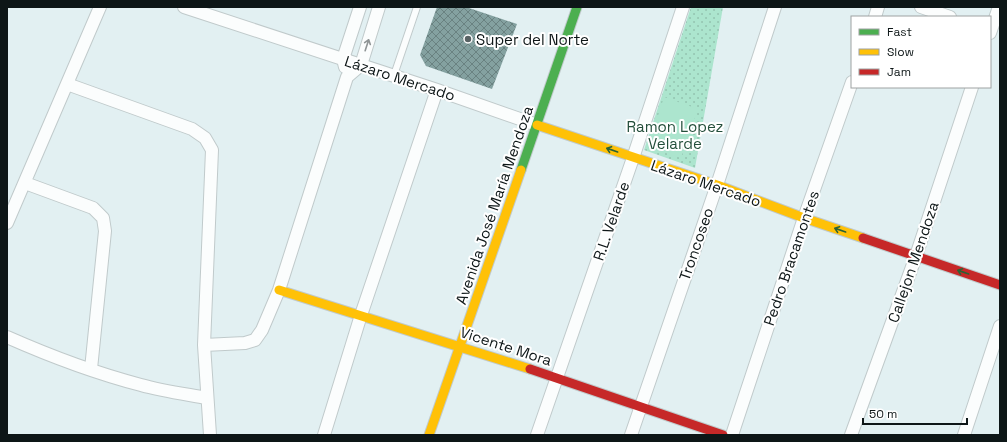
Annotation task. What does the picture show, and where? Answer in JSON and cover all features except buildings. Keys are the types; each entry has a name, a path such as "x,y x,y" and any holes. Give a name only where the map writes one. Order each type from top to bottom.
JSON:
{"street":[{"path":"7,223 100,7"},
{"name":"Lázaro Mercado","path":"184,7 394,75 1000,285"},
{"path":"347,78 343,59 360,7"},
{"path":"204,345 245,343 255,340 262,330 279,290 347,78 361,65 379,7"},
{"name":"Avenida José María Mendoza","path":"429,435 577,7"},
{"name":"R.L. Velarde","path":"537,435 633,158 683,7"},
{"name":"Troncoseo","path":"631,435 717,186 775,7"},
{"path":"921,7 947,16"},
{"path":"993,33 999,7"},
{"path":"67,84 192,129 205,138 212,150 204,345 210,435"},
{"name":"Pedro Bracamontes","path":"732,435 804,218 851,85"},
{"name":"Callejon Mendoza","path":"851,435 916,256 972,88"},
{"path":"324,435 361,315 437,90"},
{"path":"25,183 93,208 103,218 105,231 91,369"},
{"name":"Vicente Mora","path":"279,290 557,377 723,435"},
{"path":"964,435 1000,326"},
{"path":"7,337 35,349 141,385 179,394 207,398"}],"lane":[{"path":"394,75 417,7"}],"green space":[{"name":"Ramon Lopez Velarde","path":"691,7 723,7 695,168 644,150"},
{"path":"664,97 698,109 681,158 648,147"}],"traffic: fast":[{"path":"521,170 577,7"}],"traffic: slow":[{"path":"537,125 717,185 804,218 863,238"},
{"path":"429,435 521,170"},
{"path":"279,290 530,369"}],"traffic: jam":[{"path":"863,238 1000,285"},
{"path":"530,369 723,435"}],"place":[{"name":"Super del Norte","path":"468,39"}]}
